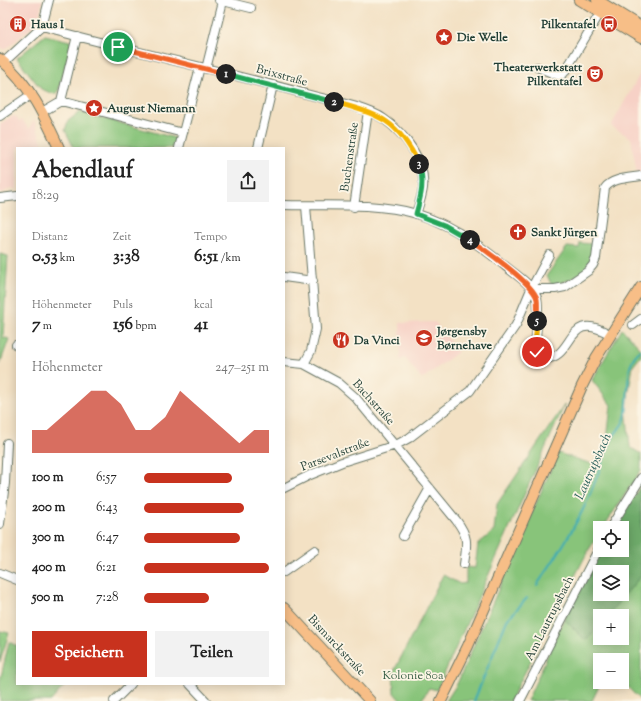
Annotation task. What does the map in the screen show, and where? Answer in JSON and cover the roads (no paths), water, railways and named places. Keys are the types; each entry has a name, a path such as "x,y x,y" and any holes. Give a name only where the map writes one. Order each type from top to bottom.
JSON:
{"main road":[{"path":"579,0 641,38"},
{"path":"597,0 641,27"},
{"path":"2,60 32,94 59,147"},
{"path":"441,701 468,646 582,386 610,335 641,287"},
{"name":"Bismarckstraße","path":"285,609 370,701"}],"street":[{"path":"2,60 42,27 49,0"},
{"path":"179,147 203,68 221,0 251,8"},
{"path":"537,67 560,76 564,73 600,12"},
{"name":"Brixstraße","path":"42,27 273,85 368,111 384,119 402,134 420,165 423,176 423,188 416,214"},
{"path":"61,101 77,36"},
{"path":"258,147 273,85"},
{"path":"0,116 32,94"},
{"path":"42,112 61,101 183,133"},
{"name":"Buchenstraße","path":"354,207 368,111"},
{"path":"532,289 555,289 565,287 588,271 596,258 605,188 608,184 614,181 641,176"},
{"path":"0,198 16,196"},
{"path":"285,205 354,207 393,210 416,214 444,225 470,240 488,252 532,289 537,298 535,346 537,352 544,359 560,353 575,332 583,327 598,328 610,335"},
{"path":"285,362 304,364 312,351 316,329 306,206"},
{"name":"Parsevalstraße","path":"285,488 342,462 396,445 409,438 470,391 516,325 549,255"},
{"path":"285,277 313,281"},
{"path":"633,325 641,319"},
{"name":"Bachstraße","path":"304,364 339,383 348,390 396,445 464,530 466,543 464,564"},
{"path":"0,524 5,483 7,443"},
{"path":"614,521 641,478"},
{"path":"403,536 430,488"},
{"path":"285,571 315,550"},
{"name":"Am Lautrupsbach","path":"520,701 594,557"},
{"path":"0,573 16,580"},
{"path":"114,701 130,685"},
{"path":"191,685 206,701"}],"waterway":[{"name":"Lautrupsbach","path":"537,585 557,555 582,512 612,438 624,421 627,410 628,381 631,363 641,350"},
{"name":"Lautrupsbach","path":"474,701 507,620 527,598"}],"place":[{"name":"Haus I","path":"18,24"},
{"name":"Pilkentafel","path":"609,24"},
{"name":"Die Welle","path":"444,37"},
{"name":"Theaterwerkstatt Pilkentafel","path":"595,74"},
{"name":"August Niemann","path":"94,108"},
{"name":"Sankt Jürgen","path":"518,232"},
{"name":"Jørgensby Børnehave","path":"424,338"},
{"name":"Da Vinci","path":"341,340"}],"park label":[{"name":"Kolonie 80a","path":"413,675"}]}
